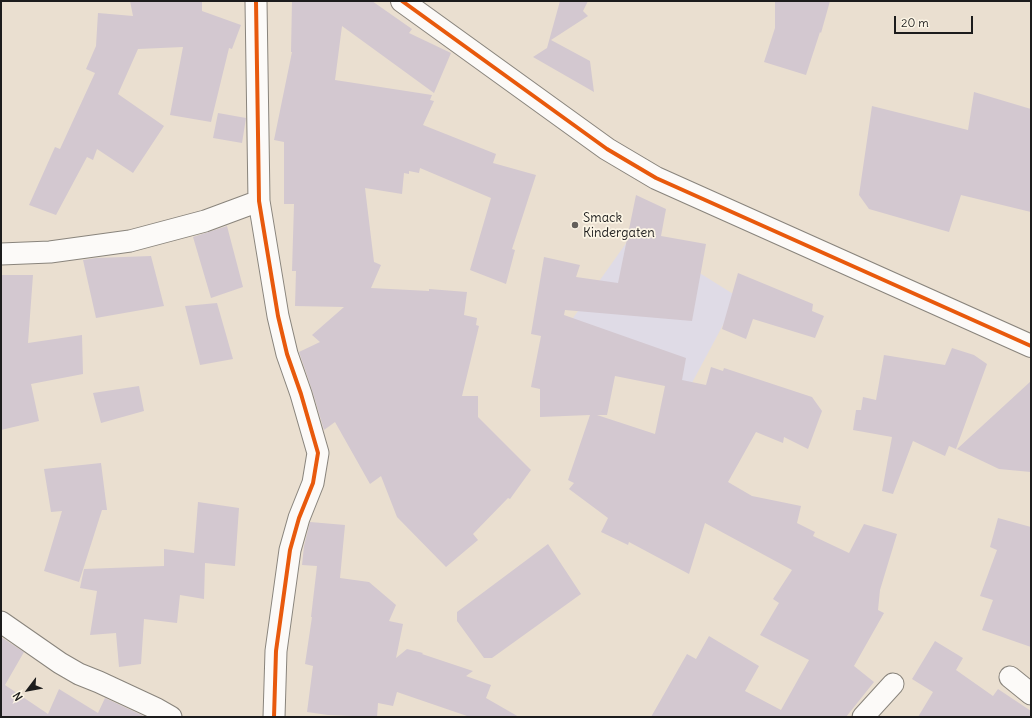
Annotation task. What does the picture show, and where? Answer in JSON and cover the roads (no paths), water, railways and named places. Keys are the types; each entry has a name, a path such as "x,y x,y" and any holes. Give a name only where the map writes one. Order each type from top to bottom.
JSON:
{"street":[{"path":"256,1 259,201 278,316 287,354 301,394 318,453 313,482 299,518 290,550 276,651 274,717"},
{"path":"402,1 607,149 656,178 1031,346"},
{"path":"1,254 50,252 130,241 205,221 259,201"},
{"path":"1,622 60,663 79,674 99,682 171,717"},
{"path":"1010,677 1031,694"},
{"path":"863,717 893,684"}],"place":[{"name":"Smack Kindergaten","path":"575,225"}]}
